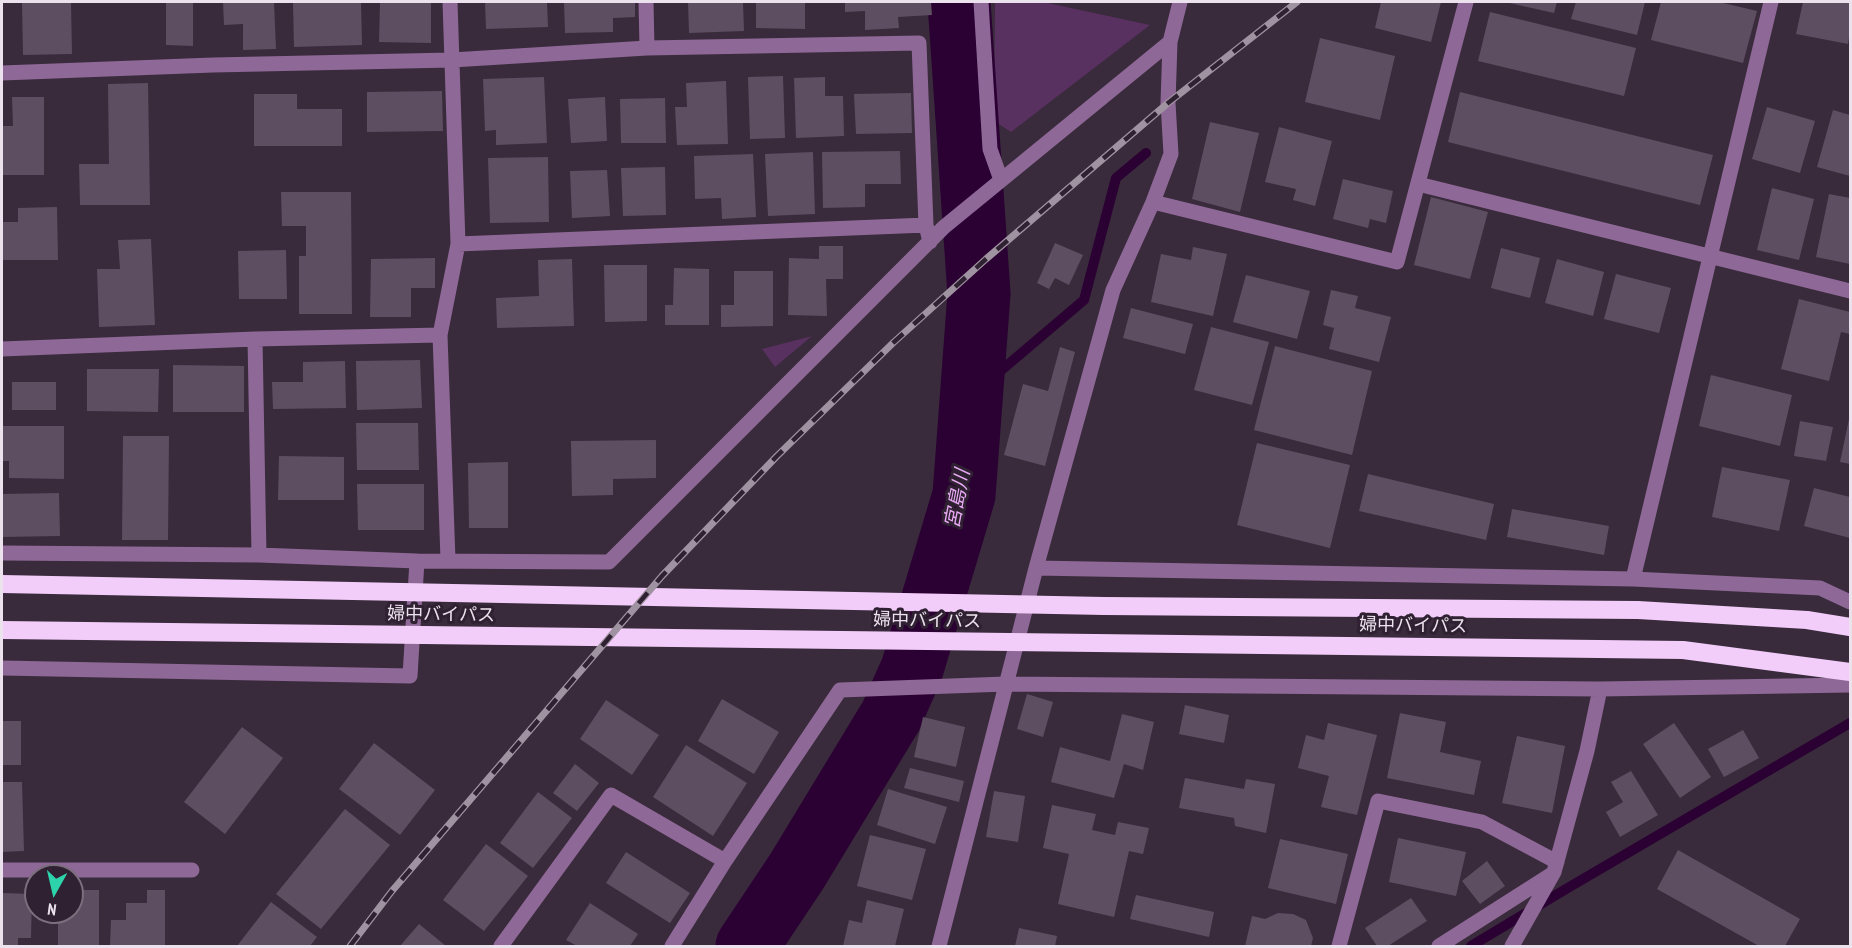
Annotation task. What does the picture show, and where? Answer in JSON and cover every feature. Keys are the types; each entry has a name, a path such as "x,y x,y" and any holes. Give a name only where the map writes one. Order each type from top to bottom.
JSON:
{"highway":[{"name":"婦中バイパス","path":"2,584 1104,606 1638,610 1807,620 1851,627"},
{"name":"婦中バイパス","path":"2,630 1683,650 1851,672"}],"street":[{"path":"448,560 440,335 458,244 450,2"},
{"path":"646,2 647,48"},
{"path":"981,2 990,149 1001,180"},
{"path":"939,946 1036,568 1113,290 1153,202 1171,154 1168,103 1170,42 1180,2"},
{"path":"1153,202 1397,262 1466,2"},
{"path":"1633,579 1771,2"},
{"path":"2,553 259,555 417,561 609,562 944,227 1170,42"},
{"path":"2,73 213,65 452,60 647,48 919,43 926,225 930,242"},
{"path":"1418,184 1851,291"},
{"path":"458,244 926,225"},
{"path":"2,349 255,339 440,335"},
{"path":"255,339 259,555"},
{"path":"2,668 410,676 417,561"},
{"path":"1036,568 1633,579 1820,588 1851,602"},
{"path":"672,946 725,861 840,690 1006,684 1600,689 1851,684"},
{"path":"1512,946 1556,867 1587,751 1600,689"},
{"path":"501,946 611,795 725,861"},
{"path":"1339,946 1378,801 1482,822 1556,867"},
{"path":"1439,946 1556,867"},
{"path":"2,870 192,870"}],"shaded area":[{"path":"995,2 1043,2 1150,25 1011,132 994,121"},
{"path":"812,336 775,367 762,349"}],"building":[{"path":"22,2 71,2 72,54 23,55"},
{"path":"166,2 193,2 193,46 166,45"},
{"path":"223,2 274,2 276,49 243,50 243,24 224,25"},
{"path":"361,2 362,45 294,47 293,3"},
{"path":"380,2 431,2 431,43 379,42"},
{"path":"485,2 547,2 548,27 486,29"},
{"path":"564,2 635,2 635,17 613,18 613,32 565,33"},
{"path":"688,2 743,2 744,31 689,33"},
{"path":"756,2 805,2 805,29 756,28"},
{"path":"845,2 931,2 932,15 898,17 899,28 865,30 865,11 845,12"},
{"path":"1381,2 1441,2 1431,42 1375,28"},
{"path":"1505,2 1557,2 1554,13"},
{"path":"1576,2 1645,2 1637,35 1571,19"},
{"path":"1661,2 1719,2 1757,11 1743,63 1651,40"},
{"path":"1803,2 1850,2 1848,44 1796,34"},
{"path":"1490,12 1636,48 1624,96 1478,61"},
{"path":"1320,38 1395,56 1380,120 1305,102"},
{"path":"783,76 785,138 750,139 748,77"},
{"path":"544,77 547,143 496,145 496,130 485,131 483,79"},
{"path":"825,77 825,96 843,96 844,136 796,138 794,78"},
{"path":"726,81 728,144 677,145 675,107 687,107 686,83"},
{"path":"148,83 150,205 80,205 79,164 109,164 108,84"},
{"path":"442,91 443,131 367,132 367,92"},
{"path":"1460,92 1713,155 1700,205 1448,142"},
{"path":"911,93 912,133 856,134 854,94"},
{"path":"254,94 297,94 297,109 342,109 342,146 254,146"},
{"path":"12,97 44,97 44,175 2,175 2,126 13,126"},
{"path":"605,97 607,141 571,143 568,99"},
{"path":"665,98 666,143 621,143 620,99"},
{"path":"1767,107 1815,121 1800,173 1752,159"},
{"path":"1833,110 1850,115 1850,176 1817,167"},
{"path":"1210,122 1259,133 1240,212 1192,199"},
{"path":"1279,127 1332,141 1315,206 1293,200 1296,189 1265,182"},
{"path":"900,151 901,184 865,184 865,207 823,208 822,152"},
{"path":"813,152 815,214 768,216 765,154"},
{"path":"753,154 756,217 722,219 721,198 695,199 694,156"},
{"path":"548,157 549,222 490,223 488,158"},
{"path":"665,167 666,215 623,216 621,168"},
{"path":"607,170 610,216 572,218 570,171"},
{"path":"1343,179 1393,191 1386,223 1370,219 1368,228 1333,219"},
{"path":"1772,188 1814,199 1799,260 1757,250"},
{"path":"281,192 351,192 352,314 299,314 299,256 306,256 306,226 282,226"},
{"path":"1829,194 1850,198 1850,264 1816,257"},
{"path":"1431,197 1488,212 1470,279 1414,265"},
{"path":"57,207 58,260 2,260 2,222 18,222 18,208"},
{"path":"151,239 155,325 99,327 97,269 120,269 118,240"},
{"path":"1055,243 1083,255 1069,285 1055,278 1049,289 1037,283"},
{"path":"819,246 843,246 843,279 826,279 827,316 788,315 789,258 819,259"},
{"path":"1193,247 1227,254 1213,316 1151,302 1161,254 1191,260"},
{"path":"1501,248 1540,258 1530,298 1491,288"},
{"path":"286,250 287,299 239,299 238,251"},
{"path":"435,258 435,288 411,288 411,317 370,317 371,259"},
{"path":"572,259 574,326 497,328 496,298 539,296 538,260"},
{"path":"1557,259 1604,272 1593,316 1545,303"},
{"path":"604,265 647,265 647,321 605,322"},
{"path":"674,268 709,269 709,325 665,325 665,305 673,305"},
{"path":"734,271 773,271 773,326 721,327 721,305 734,305"},
{"path":"1616,274 1671,288 1659,333 1604,319"},
{"path":"1246,275 1310,291 1297,339 1233,322"},
{"path":"1331,290 1358,296 1355,308 1391,317 1379,362 1329,349 1334,328 1323,325"},
{"path":"1799,299 1850,312 1850,334 1841,332 1829,381 1781,369"},
{"path":"1131,308 1193,324 1185,354 1123,338"},
{"path":"1211,327 1269,342 1252,405 1194,390"},
{"path":"1275,346 1372,371 1352,455 1254,430"},
{"path":"1060,347 1075,352 1045,466 1004,455 1023,384 1048,391"},
{"path":"420,360 422,408 357,410 356,361"},
{"path":"345,361 346,408 273,409 272,382 303,382 303,362"},
{"path":"173,365 244,366 244,412 173,412"},
{"path":"87,369 159,369 158,412 87,411"},
{"path":"1711,375 1792,395 1780,446 1699,426"},
{"path":"12,382 56,382 56,410 12,410"},
{"path":"1850,419 1850,464 1840,462"},
{"path":"1800,421 1833,427 1826,461 1794,456"},
{"path":"356,423 418,423 419,470 357,470"},
{"path":"2,426 64,426 64,479 9,478 9,461 2,461"},
{"path":"123,436 169,436 168,540 122,540"},
{"path":"656,440 656,478 613,479 613,495 572,496 571,441"},
{"path":"1257,443 1350,465 1330,548 1237,525"},
{"path":"279,456 344,457 344,500 278,500"},
{"path":"508,462 508,528 469,528 468,463"},
{"path":"1722,467 1790,480 1779,531 1712,517"},
{"path":"1368,474 1494,504 1486,540 1359,511"},
{"path":"357,484 424,484 424,530 358,530"},
{"path":"1814,488 1850,497 1850,538 1804,526"},
{"path":"59,493 60,536 2,537 2,494"},
{"path":"1512,509 1609,526 1604,555 1507,537"},
{"path":"1027,694 1053,702 1043,737 1017,729"},
{"path":"722,699 779,732 754,774 698,741"},
{"path":"606,700 659,735 632,775 580,739"},
{"path":"1185,705 1229,715 1224,743 1179,734"},
{"path":"1400,713 1446,722 1440,752 1481,761 1474,795 1387,778"},
{"path":"1122,714 1154,722 1143,770 1124,764 1114,798 1051,782 1060,747 1110,761"},
{"path":"923,717 965,727 956,767 914,757"},
{"path":"2,721 21,721 21,765 2,765"},
{"path":"1328,723 1377,735 1357,815 1321,807 1329,776 1298,768 1306,735 1324,740"},
{"path":"1674,723 1711,777 1680,798 1643,744"},
{"path":"242,727 283,758 225,834 184,802"},
{"path":"1743,730 1759,758 1724,777 1708,749"},
{"path":"1517,736 1565,746 1552,813 1502,803"},
{"path":"374,743 435,790 400,835 339,789"},
{"path":"686,745 747,783 713,836 653,797"},
{"path":"575,764 599,783 577,811 553,793"},
{"path":"910,768 964,781 959,802 904,788"},
{"path":"1631,771 1658,815 1620,837 1606,812 1623,802 1611,782"},
{"path":"1185,778 1244,789 1246,779 1275,784 1266,833 1235,826 1234,818 1179,808"},
{"path":"2,782 22,782 24,851 2,852"},
{"path":"888,789 947,807 935,844 877,825"},
{"path":"994,791 1025,796 1018,842 986,837"},
{"path":"538,792 572,818 533,868 500,843"},
{"path":"1052,805 1096,814 1092,830 1115,835 1118,822 1149,828 1143,854 1129,851 1114,917 1058,904 1069,854 1043,848"},
{"path":"345,809 390,845 321,929 276,894"},
{"path":"870,835 926,849 912,900 857,886"},
{"path":"1398,838 1466,852 1456,896 1389,882"},
{"path":"1280,839 1348,854 1336,904 1268,888"},
{"path":"486,844 528,876 484,931 443,900"},
{"path":"1678,850 1800,919 1785,946 1759,946 1657,889"},
{"path":"626,852 690,893 670,923 606,883"},
{"path":"1487,861 1505,886 1480,904 1462,881"},
{"path":"84,890 99,890 99,946 58,946 58,924 84,924"},
{"path":"147,890 165,890 165,946 110,946 111,920 126,920 126,903 147,903"},
{"path":"2,893 24,894 24,924 31,924 31,938 18,938 18,946 2,946"},
{"path":"1136,895 1214,912 1209,937 1130,919"},
{"path":"1411,898 1427,921 1388,946 1377,946 1365,928"},
{"path":"867,900 904,909 895,946 843,946 849,920 862,923"},
{"path":"271,902 317,937 310,946 237,946"},
{"path":"590,903 638,934 630,946 577,946 566,940"},
{"path":"1278,913 1293,914 1306,920 1313,938 1311,946 1245,946 1252,916 1265,919"},
{"path":"419,924 446,946 400,946"},
{"path":"1019,928 1057,936 1055,946 1015,946"}],"waterway":[{"name":"宮島川","path":"747,946 797,871 891,716 912,669 964,495 979,294 959,2"},
{"path":"971,396 1084,300 1116,178 1146,153"},
{"path":"1471,946 1850,723"}],"railway":[{"path":"350,946 392,891 662,576 777,456 894,342 986,259 1168,103 1297,2"}]}
